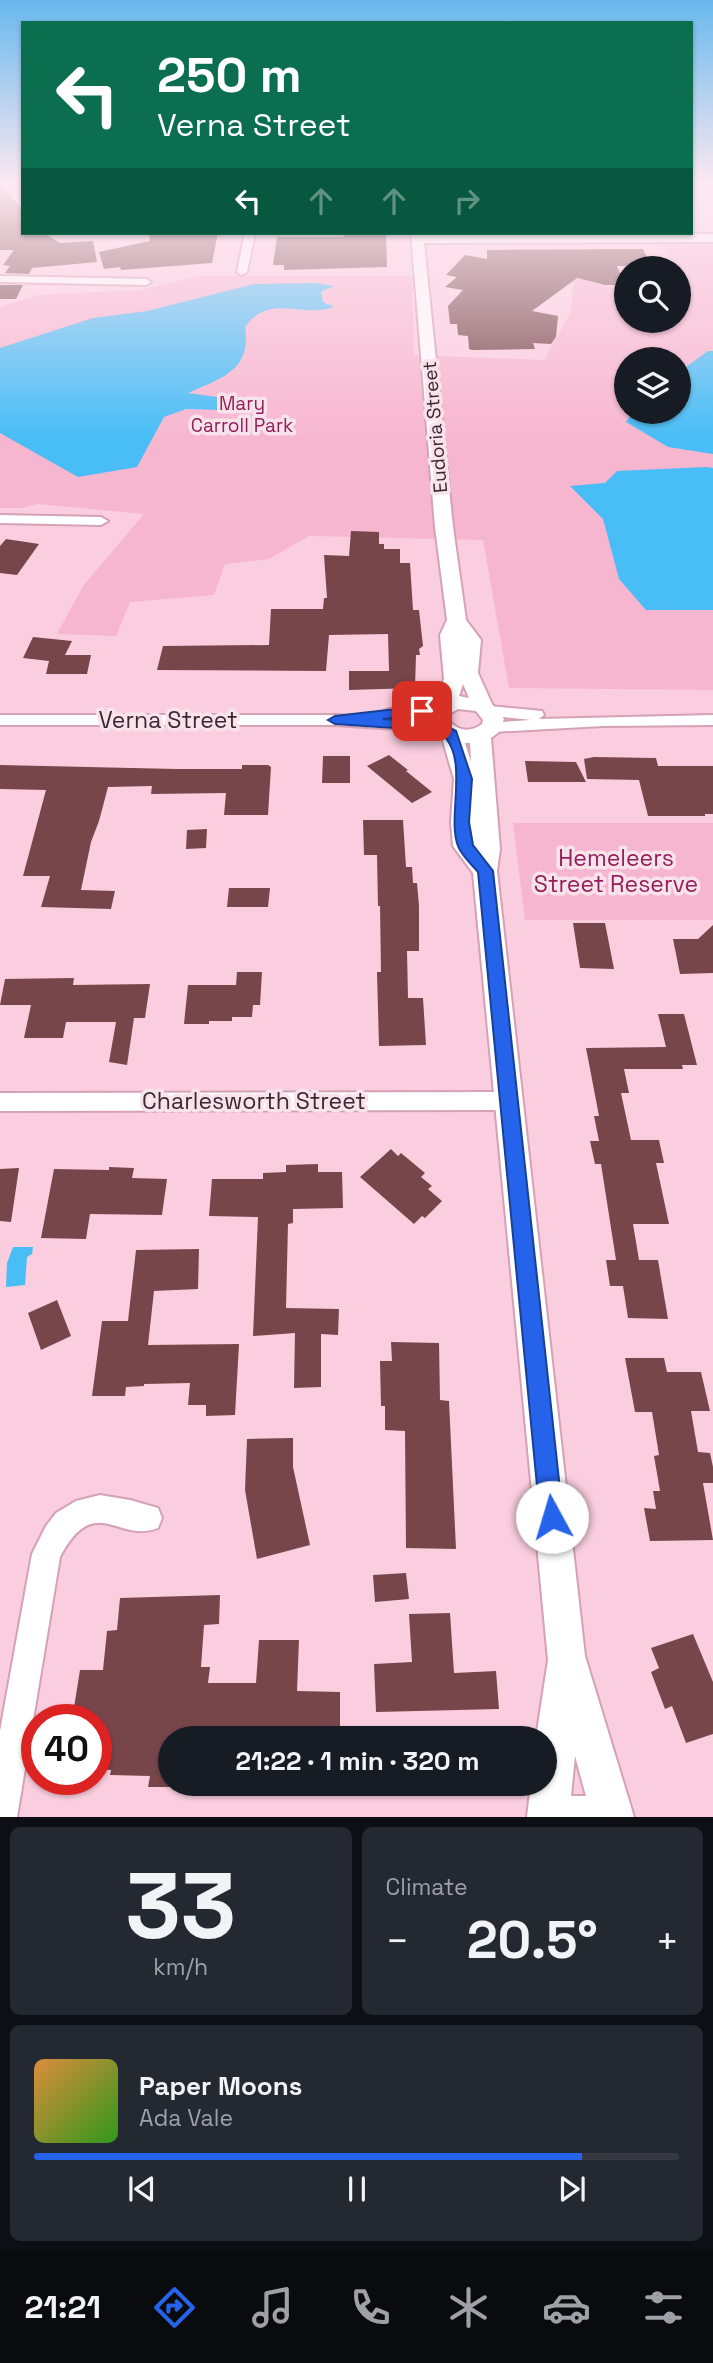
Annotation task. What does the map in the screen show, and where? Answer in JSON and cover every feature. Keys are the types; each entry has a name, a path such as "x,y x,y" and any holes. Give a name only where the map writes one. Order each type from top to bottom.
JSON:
{"street":[{"name":"Eudoria Street","path":"420,269 444,527 457,620 471,640 468,673 486,720 488,849 485,871 566,1656 613,1817"},
{"path":"0,279 146,282"},
{"path":"0,519 101,521"},
{"name":"Eudoria Street","path":"445,719 454,679 450,635 457,620"},
{"path":"445,719 456,702 486,720 713,720"},
{"path":"445,719 466,737 486,720"},
{"path":"445,719 465,779 462,822 465,846 485,871"},
{"name":"Verna Street","path":"0,720 445,719"},
{"name":"Charlesworth Street","path":"0,1102 509,1101"},
{"path":"1,1817 46,1553 57,1529 74,1516 100,1507 148,1518"},
{"name":"Eudoria Street","path":"548,1817 566,1656"},
{"path":"566,1817 594,1817"}],"green space":[{"name":"Mary Carroll Park","path":"691,269 713,269 713,690 509,688 483,540 309,536 269,559 225,564 214,595 130,602 116,636 57,634 83,586 144,514 38,504 22,508 0,508 0,307 37,295 140,290 197,276 412,276 414,355 544,360 571,312 573,284 569,281 573,278 614,288 614,333 691,333"},
{"name":"Hemeleers Street Reserve","path":"513,823 713,823 713,920 525,920"}],"water":[{"path":"316,283 334,286 321,292 323,302 334,307 322,310 276,308 255,317 245,327 246,342 239,363 223,377 188,393 232,399 238,404 220,410 186,409 164,417 137,467 78,477 0,433 0,348 93,318 147,311 254,284"},
{"path":"708,351 713,351 713,454 668,447 629,424 691,424 691,363"},
{"path":"713,468 713,610 646,610 619,579 603,519 570,486 605,483 617,471"},
{"path":"13,1247 33,1247 32,1254 27,1257 25,1285 6,1287 7,1263"}],"building":[{"path":"8,269 32,269 29,274 5,273"},
{"path":"452,269 614,269 614,285 577,278 532,311 558,316 556,337 551,344 533,343 535,349 469,349 468,336 458,335 457,324 450,324 448,306 463,290 445,287 457,277 446,275"},
{"path":"0,285 23,285 16,299 0,299"},
{"path":"351,531 379,532 379,544 384,544 384,549 400,549 400,563 410,563 413,610 419,610 423,646 419,649 420,655 416,655 415,688 349,690 349,671 389,671 388,634 329,635 326,671 157,670 163,646 269,645 271,609 323,609 324,598 327,598 324,555 349,556"},
{"path":"6,539 39,544 17,575 0,573 0,546"},
{"path":"33,637 72,641 65,655 91,655 87,674 46,674 49,661 23,658"},
{"path":"389,755 432,792 412,803 367,766"},
{"path":"323,756 350,756 350,783 322,783"},
{"path":"656,758 658,766 713,766 713,814 648,816 639,780 587,779 584,759"},
{"path":"525,761 576,762 586,782 528,782"},
{"path":"0,765 242,769 242,765 268,765 271,767 268,815 224,815 226,793 151,794 152,786 108,787 91,842 81,890 115,891 111,909 41,907 50,876 23,876 46,790 0,789"},
{"path":"363,820 403,820 406,867 412,867 419,906 419,951 407,951 408,998 423,998 426,1045 379,1046 377,972 381,972 377,855 364,855"},
{"path":"207,829 206,848 186,849 187,830"},
{"path":"229,888 270,888 268,907 227,907"},
{"path":"573,923 605,923 614,969 580,968"},
{"path":"713,925 713,973 680,974 673,939 698,939"},
{"path":"237,972 262,972 260,1005 253,1005 252,1017 232,1017 232,1021 209,1021 209,1024 184,1024 188,985 236,985"},
{"path":"74,978 73,985 150,984 145,1018 134,1018 127,1065 109,1062 116,1022 66,1022 63,1038 24,1038 31,1005 0,1005 5,979"},
{"path":"658,1014 684,1014 697,1065 682,1065 683,1069 624,1069 629,1093 621,1093 631,1140 659,1140 664,1163 656,1163 669,1224 633,1224 639,1260 658,1260 668,1319 628,1318 623,1286 610,1286 606,1260 616,1260 601,1164 595,1164 590,1141 599,1141 594,1116 599,1116 586,1048 666,1047"},
{"path":"391,1149 398,1156 401,1153 425,1173 421,1177 432,1186 428,1189 442,1201 425,1218 422,1216 414,1224 360,1177"},
{"path":"318,1164 318,1172 342,1172 343,1208 293,1209 293,1223 288,1224 286,1308 339,1309 338,1335 321,1334 321,1387 294,1388 295,1333 253,1336 258,1217 209,1216 212,1179 263,1179 263,1173 286,1172 286,1165"},
{"path":"109,1167 134,1168 132,1178 167,1179 162,1215 90,1214 86,1239 41,1238 54,1169 109,1170"},
{"path":"19,1168 11,1222 0,1221 0,1169"},
{"path":"199,1249 198,1289 154,1291 148,1345 239,1344 235,1415 206,1416 206,1405 188,1405 190,1383 144,1384 126,1387 125,1396 92,1396 102,1321 128,1321 136,1250"},
{"path":"57,1300 71,1336 41,1350 28,1313"},
{"path":"391,1342 439,1343 440,1400 449,1401 456,1549 406,1548 405,1431 385,1430 385,1406 381,1406 380,1361 392,1361"},
{"path":"625,1358 664,1358 667,1372 701,1372 710,1411 691,1411 698,1452 710,1453 713,1467 713,1483 703,1483 713,1540 650,1541 644,1508 656,1509 653,1491 660,1491 654,1456 659,1455 652,1412 635,1412"},
{"path":"293,1438 293,1467 310,1545 257,1559 245,1490 247,1439"},
{"path":"406,1573 409,1599 375,1602 373,1575"},
{"path":"220,1595 219,1624 204,1625 201,1667 210,1667 208,1683 256,1683 259,1640 299,1640 297,1691 340,1692 340,1726 158,1726 158,1787 148,1787 150,1776 112,1775 112,1704 75,1704 80,1670 103,1670 107,1631 117,1630 120,1598"},
{"path":"450,1613 454,1673 496,1671 499,1709 376,1712 374,1664 412,1662 409,1614"},
{"path":"693,1634 713,1682 713,1734 686,1743 672,1706 665,1709 651,1672 659,1668 651,1648"}],"route":[{"path":"422,711 335,720 441,727 452,734 461,761 465,779 462,822 465,846 485,871 552,1517"}]}
